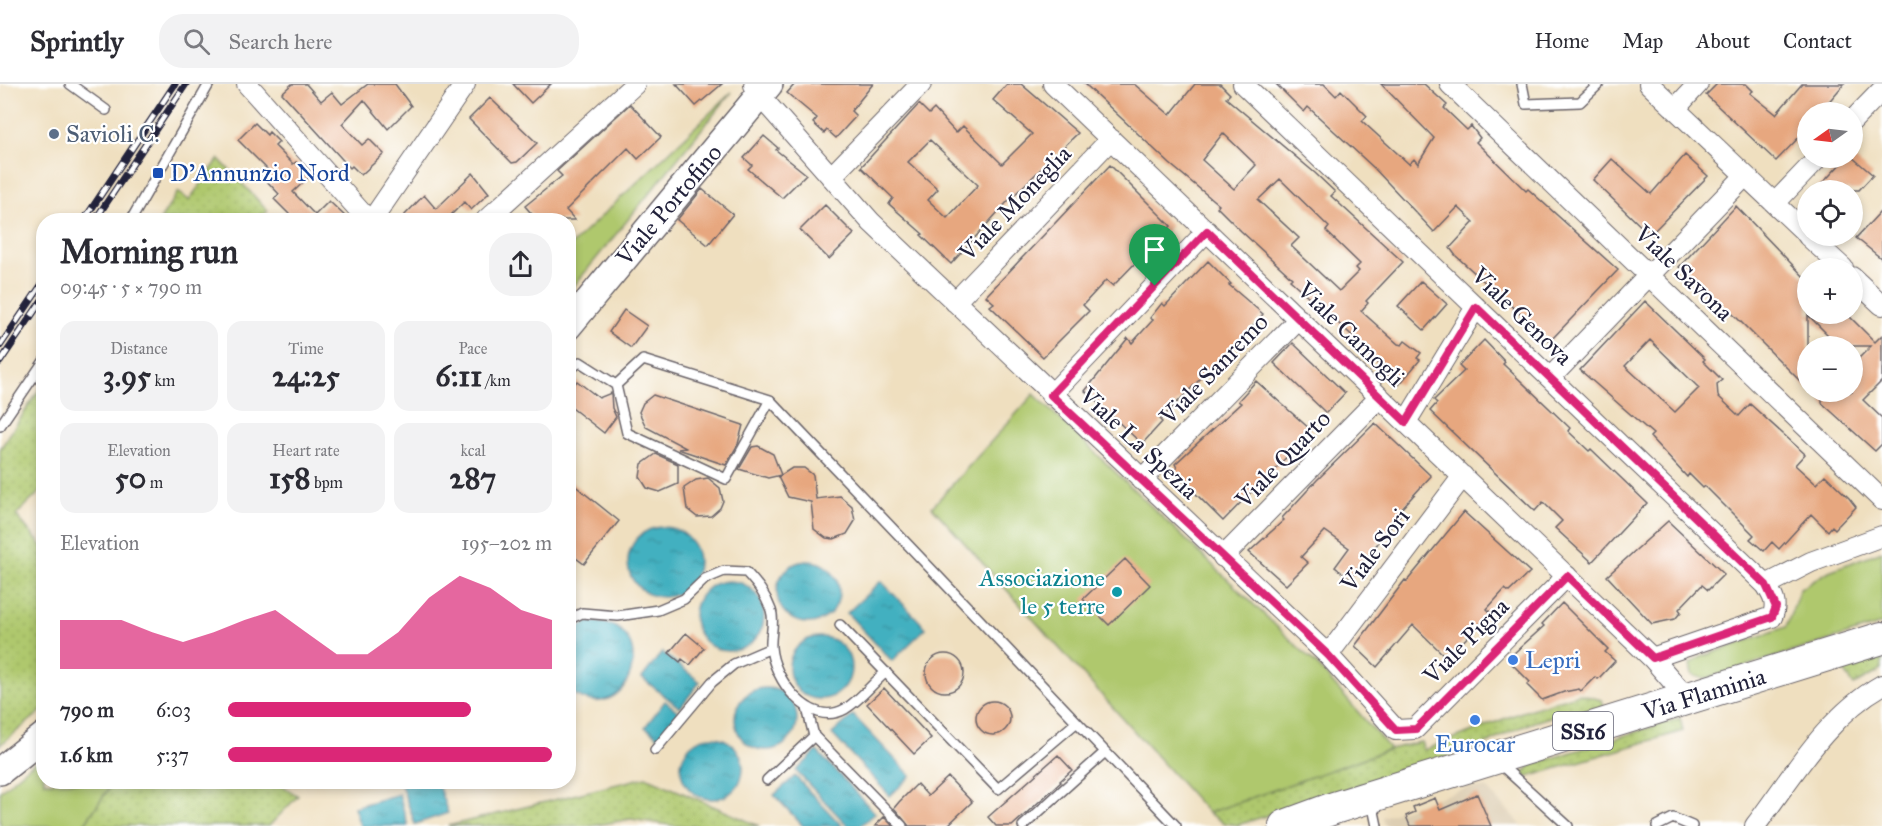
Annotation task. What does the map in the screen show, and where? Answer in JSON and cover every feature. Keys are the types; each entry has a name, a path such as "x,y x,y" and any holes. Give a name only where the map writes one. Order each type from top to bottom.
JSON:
{"main road":[{"name":"Via Flaminia","path":"1285,826 1374,811 1493,759 1882,638"}],"street":[{"path":"247,84 364,213"},
{"path":"375,213 465,84"},
{"path":"494,213 635,84"},
{"path":"831,177 921,84"},
{"name":"Viale Camogli","path":"1053,84 1653,658 1688,699"},
{"name":"Viale Genova","path":"1243,84 1766,585"},
{"name":"Viale Savona","path":"1450,84 1882,500"},
{"path":"1649,84 1797,224"},
{"path":"1675,109 1698,84"},
{"name":"Viale La Spezia","path":"761,87 831,177 872,222 956,302 1021,373 1051,395 1328,655 1396,730"},
{"name":"Viale Portofino","path":"576,317 709,167 761,87"},
{"path":"1863,110 1882,90"},
{"name":"Viale Moneglia","path":"956,302 1111,139"},
{"path":"1775,203 1808,168"},
{"path":"1550,378 1745,176"},
{"path":"1051,395 1207,231"},
{"path":"1820,246 1832,258"},
{"path":"1863,287 1880,301"},
{"path":"1406,422 1476,307"},
{"name":"Viale Sanremo","path":"1142,480 1299,319"},
{"name":"Viale Quarto","path":"1223,557 1380,397"},
{"name":"Viale Sori","path":"1328,655 1463,476"},
{"path":"1653,658 1772,617 1776,607 1766,585 1811,562 1882,537"},
{"name":"Viale Pigna","path":"1396,730 1416,729 1567,576"},
{"path":"1755,826 1823,736 1861,696 1882,685"},
{"path":"0,771 36,742"}],"lane":[{"path":"70,84 106,110"},
{"path":"135,213 209,84"},
{"path":"1522,84 1526,104 1580,102 1599,84"},
{"path":"616,385 643,360 770,400 1176,826"},
{"path":"576,365 580,362 616,385 627,433 726,479 770,400"},
{"path":"0,426 36,373"},
{"path":"576,616 582,613 618,616 658,610 684,599 705,579 724,571 746,573 763,589 772,614 771,648 775,665 788,689 807,708 824,714 844,710 886,672"},
{"path":"840,625 998,789 1077,722"},
{"path":"655,750 712,682 734,664 771,648"},
{"path":"807,708 814,736 902,826"},
{"path":"767,780 814,736"},
{"path":"1023,826 1105,752"},
{"path":"1493,759 1568,826"},
{"path":"1657,826 1673,818 1692,826"}],"shaded area":[{"path":"1470,787 1488,789 1522,826 1385,826 1382,817"}],"green space":[{"path":"732,92 576,283 576,240"},
{"path":"219,159 268,211 266,213 164,213 178,192 189,200"},
{"path":"1034,394 1319,667 1390,749 1208,813 932,507"},
{"path":"36,395 36,496 16,515 36,539 36,716 0,745 0,449"},
{"path":"1882,551 1882,624 1704,679 1692,675 1690,664 1701,657 1786,627 1800,589 1829,571"},
{"path":"1882,655 1882,670 1854,685 1842,668"},
{"path":"1579,694 1602,700 1604,707 1567,712 1547,718 1517,728 1489,743 1238,825 1224,823 1208,813 1390,749 1421,742 1424,750 1519,713"},
{"path":"1680,718 1683,731 1524,778 1522,774 1531,765"},
{"path":"36,761 36,789 108,789 83,826 0,826 0,791"},
{"path":"646,777 759,826 675,826 631,819 592,826 448,826"},
{"path":"108,789 287,789 298,796 269,826 83,826"}],"water":[{"path":"656,527 670,527 683,533 692,542 698,555 696,575 688,587 670,597 656,597 643,591 634,582 628,569 628,555 634,542 643,533"},
{"path":"808,561 820,563 830,570 837,580 839,592 837,604 830,614 820,621 808,623 796,621 786,614 779,604 777,592 779,580 786,570 796,563"},
{"path":"736,581 749,587 758,596 762,602 764,616 762,630 754,641 743,649 722,651 704,641 696,630 694,609 704,591 715,583"},
{"path":"881,581 926,628 892,661 847,613"},
{"path":"588,622 613,626 627,638 633,654 631,672 622,689 608,699 590,701 576,694 576,628"},
{"path":"820,637 832,639 842,646 849,656 851,668 849,680 842,690 832,697 820,699 808,697 798,690 791,680 789,668 791,656 798,646 808,639"},
{"path":"662,652 700,682 680,708 642,678"},
{"path":"766,688 778,690 788,697 795,707 797,719 795,731 788,741 778,748 766,750 754,748 744,741 737,731 735,719 737,707 744,697 754,690"},
{"path":"665,701 679,712 659,737 645,727"},
{"path":"853,715 911,776 890,796 832,734"},
{"path":"712,737 724,739 734,746 741,756 743,768 741,780 734,790 724,797 712,799 700,797 690,790 683,780 681,768 683,756 690,746 700,739"},
{"path":"817,751 875,813 860,826 848,826 796,771"},
{"path":"795,776 842,826 803,826 774,795"},
{"path":"402,789 439,789 448,813 415,824"},
{"path":"399,794 408,826 360,826 354,807"}],"building":[{"path":"292,84 306,84 321,101 332,92 342,104 368,84 395,84 411,106 388,129 364,100 342,124 362,145 369,139 384,154 361,175 352,166 350,168 282,93"},
{"path":"513,84 551,84 531,103"},
{"path":"676,84 722,84 696,106"},
{"path":"795,84 873,84 851,111 856,116 836,138 827,130 824,133 813,123 817,118 787,93"},
{"path":"1007,84 1021,84 1078,133 1008,201 951,264 921,235 923,234 889,204 893,198 861,167 919,104 929,114 934,109 956,133 963,126 1002,164 1032,134 993,100","holes":["930,140 978,185 947,218 928,200 938,189 908,162"]},
{"path":"1085,84 1134,84 1170,115 1195,84 1220,84 1230,94 1226,98 1335,192 1331,196 1403,262 1366,301 1368,303 1361,311 1398,344 1402,345 1405,341 1421,353 1417,358 1420,360 1399,385 1378,368 1380,366 1356,339 1290,280 1292,278 1217,207 1219,205 1170,164","holes":["1223,133 1256,165 1234,189 1202,160","1280,179 1329,227 1326,231 1360,264 1356,268 1359,271 1339,291 1291,246 1299,238 1258,200"]},
{"path":"1276,84 1324,84 1336,96 1341,90 1367,116 1362,121 1409,164 1414,159 1418,164 1434,138 1381,84 1424,84 1447,105 1444,108 1467,130 1471,126 1480,138 1476,142 1526,191 1528,189 1618,270 1550,341 1450,248 1474,222 1458,207 1434,232 1374,168 1308,107 1304,112"},
{"path":"1717,84 1746,84 1753,91 1750,93 1776,114 1802,84 1844,84 1829,102 1797,102 1797,139 1776,161 1706,95"},
{"path":"490,98 537,143 517,162 512,163 469,119"},
{"path":"630,104 661,137 638,159 628,148 566,210 569,213 531,213 525,206 562,176 557,171"},
{"path":"255,123 267,135 269,132 279,142 275,146 293,164 296,162 309,177 293,192 313,213 288,213 274,199 279,194 264,178 270,172 238,140"},
{"path":"764,136 778,148 776,150 806,174 782,198 748,169 752,165 744,158"},
{"path":"1685,155 1708,176 1650,235 1593,180 1612,159 1651,194"},
{"path":"1110,165 1171,226 1113,286 1106,280 1083,305 1089,311 1043,357 990,306 994,303 986,296"},
{"path":"1863,166 1873,175 1863,186 1863,180 1825,180 1837,168"},
{"path":"473,173 489,193 471,210 464,202 453,213 407,213 424,195 436,209"},
{"path":"702,189 733,214 708,245 677,220"},
{"path":"329,201 342,213 317,213"},
{"path":"825,205 854,234 829,259 800,230"},
{"path":"1736,206 1797,270 1797,324 1808,324 1808,336 1797,336 1797,378 1736,317 1679,267"},
{"path":"1882,210 1882,259 1863,244 1863,230"},
{"path":"1208,261 1231,284 1229,285 1263,314 1213,372 1210,369 1160,420 1162,422 1142,444 1085,391 1128,338 1132,343 1153,320 1150,318 1162,303 1165,306"},
{"path":"1421,281 1447,304 1424,330 1398,306"},
{"path":"1645,301 1705,359 1703,361 1722,380 1717,384 1718,396 1739,416 1750,404 1805,454 1795,465 1816,484 1825,475 1856,507 1835,529 1832,526 1828,531 1811,514 1779,549 1772,542 1764,551 1750,539 1754,535 1705,486 1703,488 1689,474 1687,477 1650,437 1653,434 1580,370","holes":["1650,340 1699,388 1675,412 1625,366"]},
{"path":"624,310 647,326 631,348 609,332"},
{"path":"1817,324 1857,324 1875,342 1882,335 1882,381 1863,400 1863,354 1871,346 1863,346 1863,336 1829,336"},
{"path":"1484,340 1505,362 1503,364 1570,428 1568,431 1589,451 1591,449 1647,503 1592,562 1555,528 1562,521 1543,502 1535,511 1430,411 1437,403 1434,400 1464,371 1459,366"},
{"path":"1293,343 1345,393 1326,413 1274,363"},
{"path":"1256,381 1311,430 1254,493 1252,491 1223,521 1173,471 1177,468 1175,464 1241,403 1238,401"},
{"path":"576,382 599,398 611,393 612,408 616,417 604,433 576,411"},
{"path":"653,395 743,425 738,444 726,465 678,449 686,448 646,427 639,412 643,403"},
{"path":"1863,400 1882,418 1882,444 1875,451 1822,403 1863,402"},
{"path":"1375,423 1431,476 1401,509 1403,511 1350,579 1335,567 1349,548 1325,531 1301,557 1308,563 1286,585 1249,552 1284,520 1282,518 1317,480"},
{"path":"758,446 773,454 781,475 768,478 739,469 752,447"},
{"path":"656,454 678,464 678,484 660,492 647,488 640,477 642,464"},
{"path":"792,468 804,468 813,475 816,499 840,496 852,506 855,521 847,534 834,539 826,538 814,529 811,502 788,497 778,477"},
{"path":"708,478 720,488 723,501 720,508 711,516 697,517 687,509 684,488 696,480"},
{"path":"576,486 619,521 584,564 576,558"},
{"path":"1464,512 1530,572 1509,592 1505,589 1487,609 1491,613 1447,658 1413,625 1377,667 1355,646 1405,580 1407,581"},
{"path":"1668,521 1724,574 1708,590 1702,585 1679,609 1681,612 1675,619 1652,624 1607,576"},
{"name":"Associazione le 5 terre","path":"1125,559 1150,585 1109,625 1083,599"},
{"path":"1562,603 1608,649 1605,652 1615,661 1598,679 1595,677 1581,691 1579,689 1564,692 1542,700 1527,685 1530,682 1510,662 1515,656 1513,654 1544,626 1542,624"},
{"path":"686,633 704,648 690,665 682,659 680,662 669,653"},
{"path":"945,654 959,659 964,673 959,687 945,692 931,687 926,673 931,659"},
{"path":"884,688 931,738 914,754 867,704"},
{"path":"993,701 1005,706 1010,718 1005,730 993,735 981,730 976,718 981,706"},
{"path":"1058,755 1072,770 1012,826 996,826 988,817"},
{"path":"948,777 972,802 947,826 909,826 894,808 917,784 928,796"},
{"path":"1477,794 1491,826 1410,826 1406,816 1415,812 1413,807 1435,798 1440,810"},
{"path":"884,817 893,826 875,826"}],"railway":[{"path":"89,213 175,84"},
{"path":"100,213 186,84"},
{"path":"0,346 36,293"},
{"path":"0,362 36,309"}],"place":[{"name":"Savioli C.","path":"54,134"},
{"name":"D'Annunzio Nord","path":"158,173"},
{"name":"Associazione le 5 terre","path":"1117,592"},
{"name":"Lepri","path":"1513,660"},
{"name":"Eurocar","path":"1475,720"}],"route":[{"path":"1207,231 1406,422 1476,307 1766,585 1773,595 1776,607 1772,617 1653,658 1567,576 1416,729 1396,730 1328,655 1051,395 1155,286 1207,231"}]}
